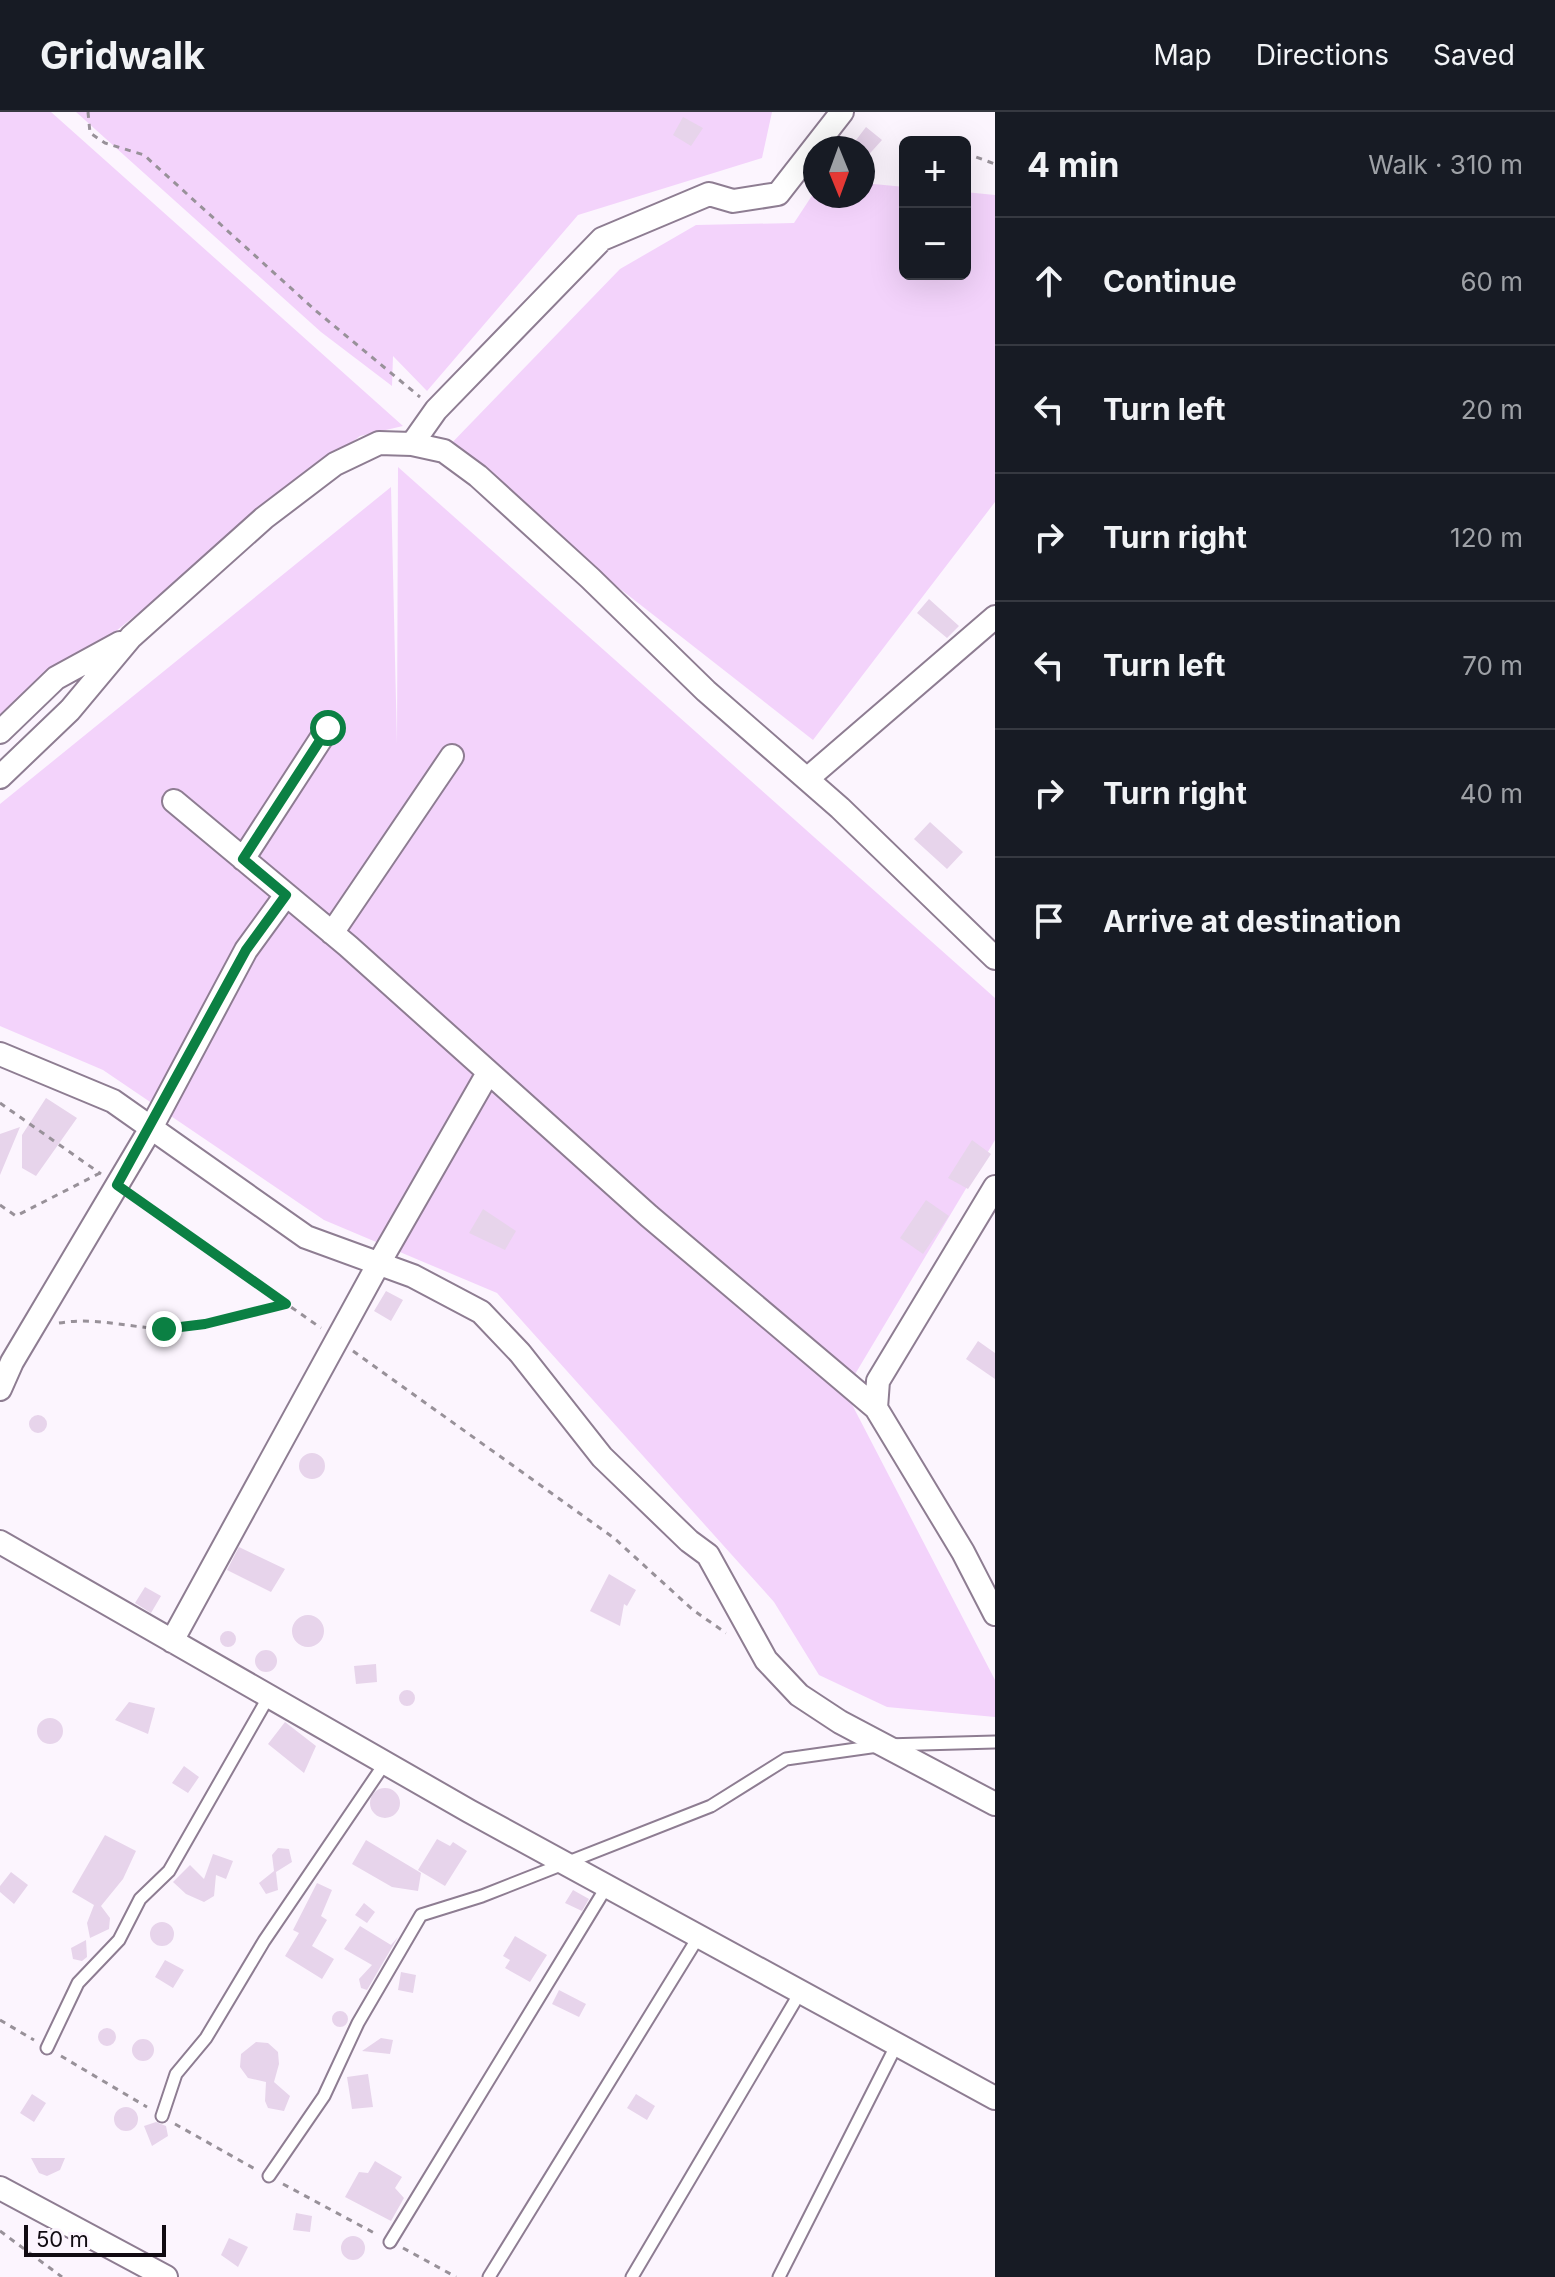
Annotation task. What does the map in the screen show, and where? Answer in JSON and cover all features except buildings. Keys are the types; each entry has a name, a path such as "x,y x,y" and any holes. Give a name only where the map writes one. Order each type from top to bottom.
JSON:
{"street":[{"path":"412,444 436,410 602,239 709,194 733,201 778,194 842,112"},
{"path":"0,777 70,710 131,637 264,518 335,464 379,443 412,444 444,451 478,476 590,578 706,691 807,779 995,958"},
{"path":"807,779 995,617"},
{"path":"0,732 56,678 131,637"},
{"path":"243,859 328,728"},
{"path":"332,933 452,756"},
{"path":"174,801 332,933 821,1365 876,1408 963,1552 995,1614"},
{"path":"0,1389 109,1179 151,1128 246,950 286,895"},
{"path":"0,1054 113,1101 306,1237 451,1293 481,1312 520,1353 602,1457 689,1541 708,1555 774,1669 799,1695 995,1804"},
{"path":"172,1641 379,1263 488,1073"},
{"path":"876,1408 878,1381 995,1187"},
{"path":"0,1542 385,1763 995,2098"},
{"path":"0,2188 166,2277"}],"lane":[{"path":"47,2048 78,1983 119,1940 140,1899 169,1871 269,1696"},
{"path":"269,2176 324,2096 358,2023 421,1915 482,1896 711,1806 786,1759 885,1745 995,1742"},
{"path":"162,2116 176,2074 206,2038 264,1941 385,1763"},
{"path":"390,2242 607,1886"},
{"path":"489,2277 699,1936"},
{"path":"632,2277 801,1991"},
{"path":"779,2277 897,2044"}],"path":[{"path":"88,112 90,133 105,143 144,155 315,310 436,410"},
{"path":"971,155 995,164"},
{"path":"0,1103 614,1538 693,1610 729,1635"},
{"path":"0,1205 16,1216 109,1179"},
{"path":"32,1328 70,1321 107,1320 164,1329 205,1324 286,1304"},
{"path":"0,2020 162,2116 456,2277"},
{"path":"0,2231 62,2277"}],"shaded area":[{"path":"0,112 51,112 403,426 360,436 111,635 58,663 0,716"},
{"path":"76,112 772,112 762,158 578,215 427,391 393,356 392,386 321,332"},
{"path":"875,184 899,186 899,280 971,280 971,193 995,195 995,502 813,740 444,451 620,269 696,225 794,223 804,208 875,208"},
{"path":"398,467 995,998 995,1140 845,1391 995,1680 995,1717 887,1707 819,1675 774,1602 497,1293 324,1220 103,1070 0,1026 0,804 391,487 397,744"}],"route":[{"path":"164,1329 205,1324 286,1304 117,1185 246,950 286,895 243,859 328,728"}]}
